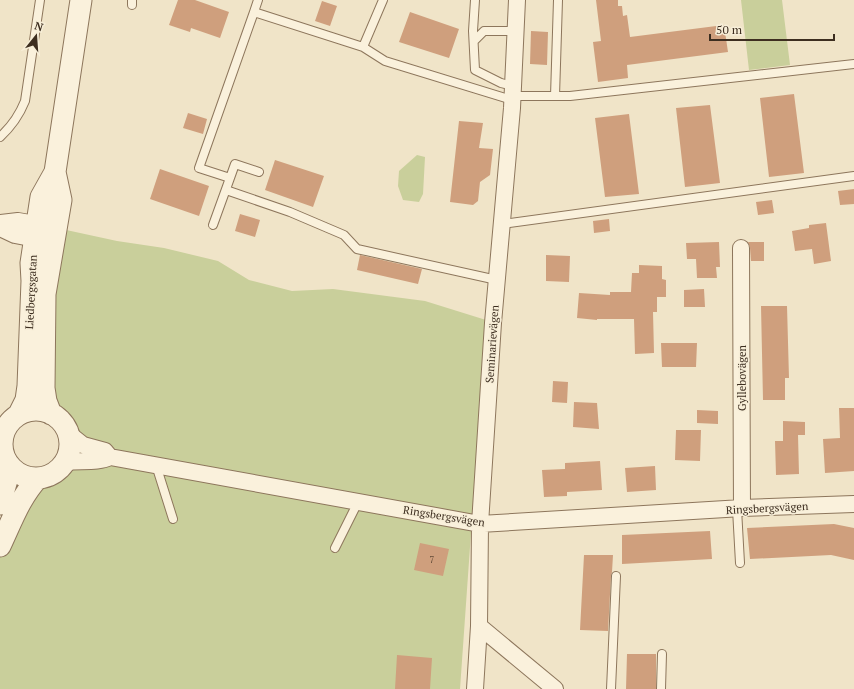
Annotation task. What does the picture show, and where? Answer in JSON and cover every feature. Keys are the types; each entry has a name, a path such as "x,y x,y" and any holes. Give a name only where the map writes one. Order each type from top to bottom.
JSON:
{"street":[{"name":"Liedbergsgatan","path":"19,414 26,400 28,386 32,281 31,263 61,200 55,172 81,0"},
{"name":"Seminarievägen","path":"475,689 479,626 480,524 512,94 517,0"},
{"path":"0,223 18,221 46,233"},
{"path":"0,228 15,235 46,233"},
{"name":"Liedbergsgatan","path":"46,233 44,388 46,402 52,414"},
{"name":"Gyllebovägen","path":"740,508 741,248"},
{"path":"38,410 52,414 61,422 68,433 70,449 65,462 57,471 49,476 38,478 23,476 9,466 3,455 1,444 4,430 19,414 38,410"},
{"name":"Ringsbergsvägen","path":"68,433 83,445 105,451 110,457"},
{"name":"Ringsbergsvägen","path":"65,462 80,460 102,461 110,457 480,524 740,508 854,504"},
{"path":"0,504 8,476 9,466"},
{"path":"0,546 22,499 29,487 38,478"},
{"path":"479,626 555,689"}],"lane":[{"path":"0,137 15,121 25,101 40,0"},
{"path":"230,178 199,168 258,0"},
{"path":"363,47 384,0"},
{"path":"475,0 475,70 501,83 512,94"},
{"path":"555,96 558,0"},
{"path":"254,12 363,47 385,61 512,94 570,96 854,64"},
{"path":"474,41 484,31 516,31"},
{"path":"212,225 235,164 259,172"},
{"path":"502,224 854,176"},
{"path":"226,190 290,212 344,235 357,249 497,280"},
{"path":"156,465 172,519"},
{"path":"335,548 358,502"},
{"path":"740,508 740,563"},
{"path":"611,689 616,576"},
{"path":"661,689 662,654"}],"green space":[{"path":"741,0 782,0 790,65 749,70"},
{"path":"417,155 425,157 423,194 419,202 403,200 398,186 399,171"},
{"path":"57,228 117,241 164,248 218,261 249,280 292,291 333,289 425,301 486,320 460,689 0,689 0,546 43,478 57,471 62,466 68,455 70,444 65,427 51,414"}],"building":[{"path":"178,0 195,0 229,12 220,38 191,28 190,32 169,25"},
{"path":"596,0 618,0 618,6 622,6 623,16 627,15 630,37 724,25 728,52 627,65 628,78 598,82 593,42 601,41"},
{"path":"322,1 337,6 330,26 315,21"},
{"path":"410,12 459,29 449,58 399,42"},
{"path":"531,31 548,32 547,65 530,64"},
{"path":"794,94 804,173 769,177 760,98"},
{"path":"710,105 720,183 685,187 676,108"},
{"path":"188,113 207,119 203,134 183,128"},
{"path":"629,114 639,194 605,197 595,118"},
{"path":"459,121 483,123 479,148 493,149 490,175 480,182 478,201 473,205 450,202"},
{"path":"275,160 324,176 313,207 265,190"},
{"path":"160,169 209,186 199,216 150,199"},
{"path":"854,189 854,204 840,205 838,191"},
{"path":"772,200 774,213 758,215 756,202"},
{"path":"240,214 260,220 255,237 235,231"},
{"path":"609,219 610,231 594,233 593,221"},
{"path":"826,223 831,261 814,264 812,249 795,251 792,231 809,228 809,225"},
{"path":"719,242 720,267 716,267 717,278 697,278 696,259 687,259 686,243"},
{"path":"748,242 764,242 764,261 751,261"},
{"path":"360,255 422,269 418,284 357,270"},
{"path":"546,255 570,256 569,282 546,281"},
{"path":"639,265 662,266 662,279 666,280 666,297 657,297 657,312 653,312 654,353 635,354 634,319 597,320 577,318 579,293 610,295 610,292 631,292 632,273 639,273"},
{"path":"704,289 705,307 684,307 684,290"},
{"path":"761,306 787,306 789,378 785,378 785,400 763,400"},
{"path":"661,343 697,343 696,367 662,367"},
{"path":"553,381 568,382 567,403 552,402"},
{"path":"574,402 597,403 599,429 573,427"},
{"path":"839,408 854,408 854,471 825,473 823,439 840,438"},
{"path":"697,410 718,411 718,424 697,423"},
{"path":"783,421 805,422 805,435 798,435 799,474 776,475 775,441 783,441"},
{"path":"676,430 701,430 700,461 675,460"},
{"path":"600,461 602,490 567,492 567,496 544,497 542,470 565,469 565,463"},
{"path":"655,466 656,490 627,492 625,468"},
{"path":"834,524 854,528 854,560 831,555 750,559 747,528"},
{"path":"710,531 712,559 622,564 622,535"},
{"path":"420,543 449,549 443,576 414,570"},
{"path":"584,555 613,555 608,631 580,630"},
{"path":"627,654 656,654 656,689 626,689"},
{"path":"397,655 432,658 430,689 395,689"}]}
